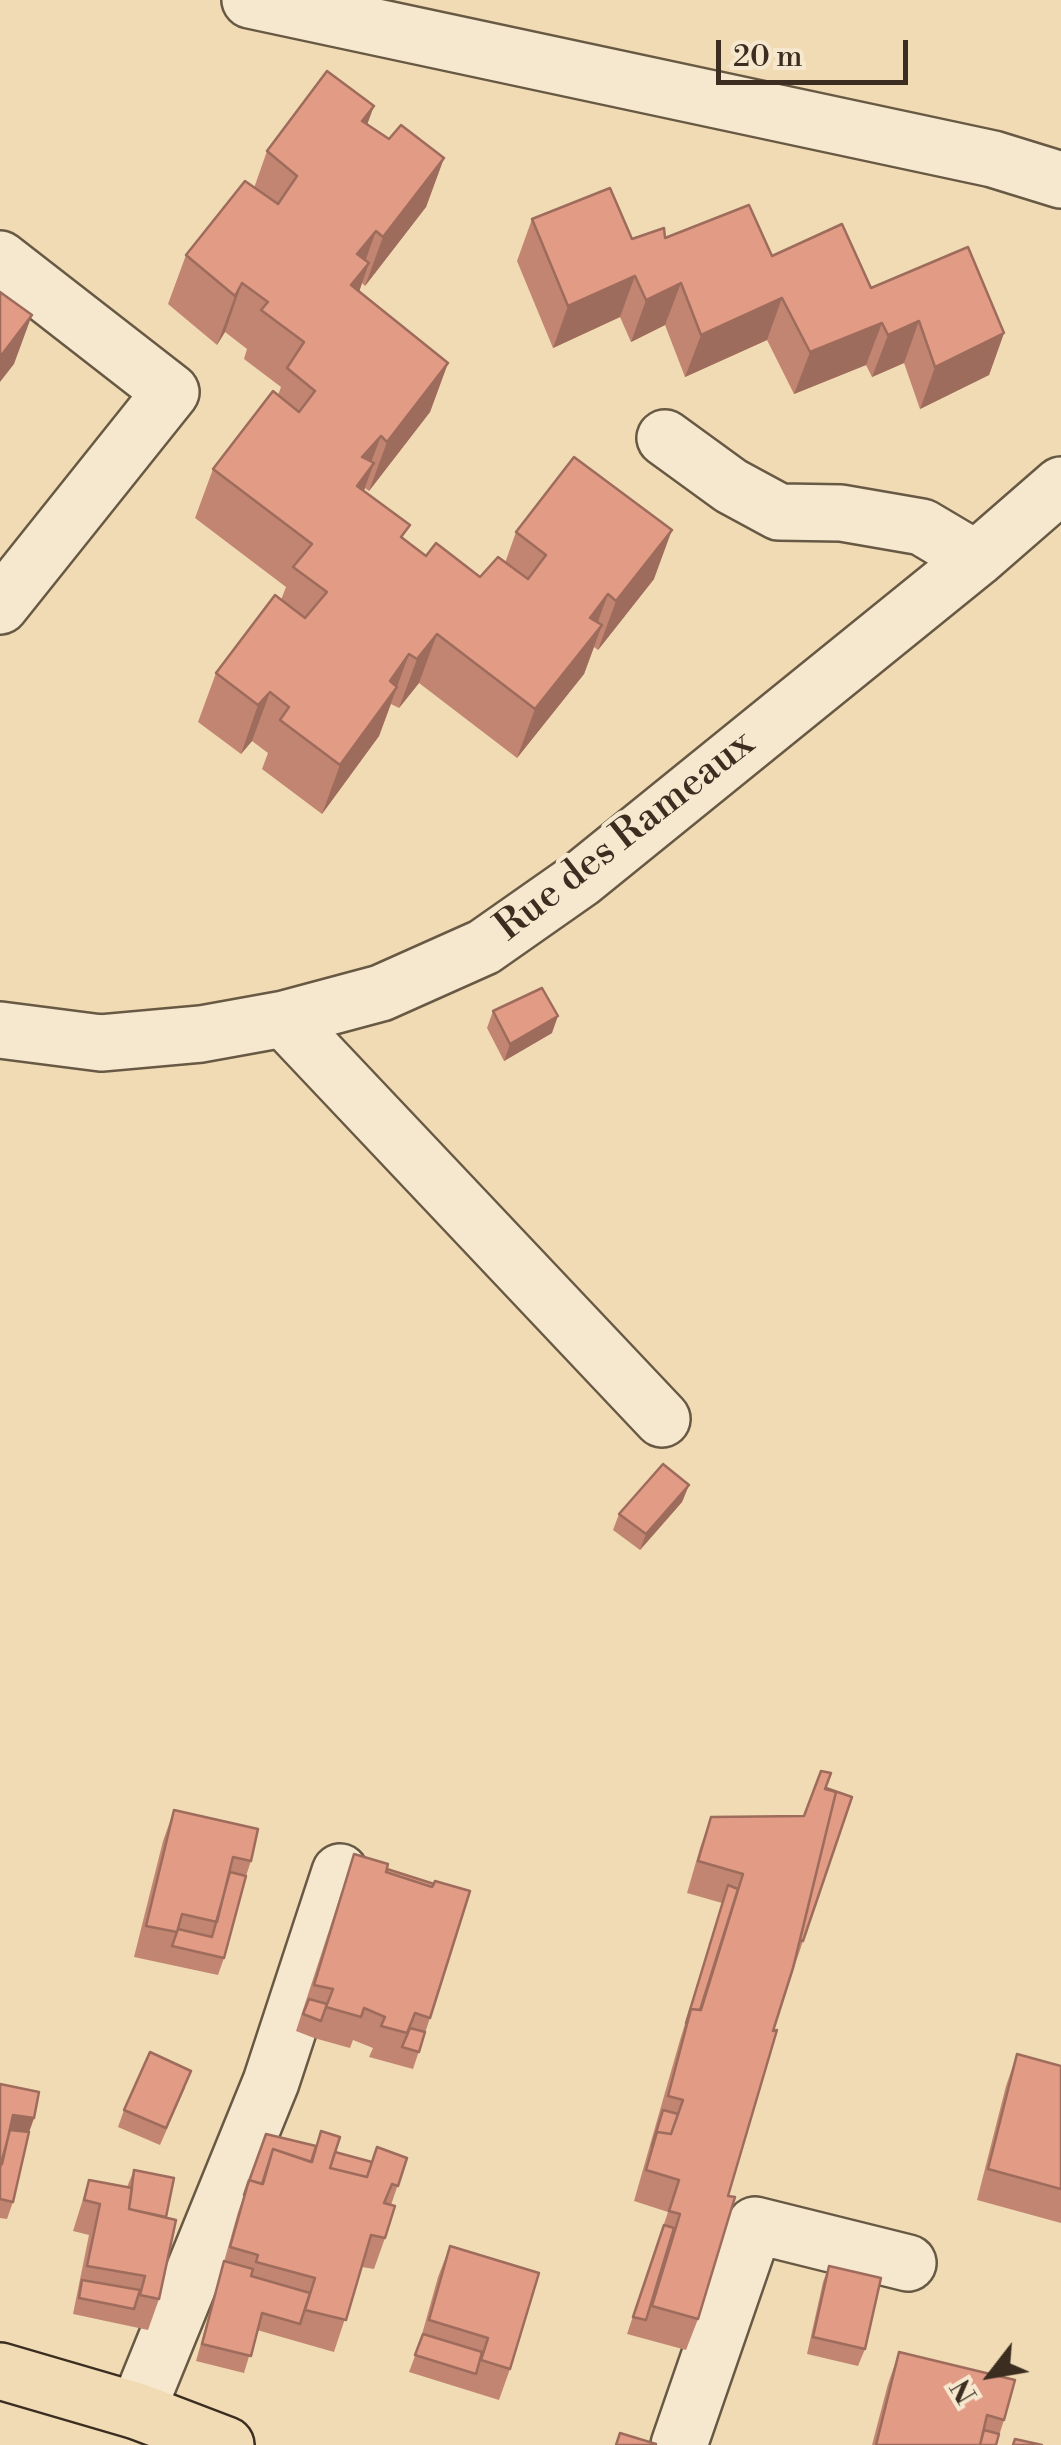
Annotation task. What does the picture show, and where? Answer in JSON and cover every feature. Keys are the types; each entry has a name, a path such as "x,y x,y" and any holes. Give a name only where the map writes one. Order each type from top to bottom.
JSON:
{"main road":[{"path":"0,2371 137,2411 226,2445"}],"street":[{"path":"250,0 974,155 1061,180"},
{"path":"0,258 171,392 0,606"},
{"path":"665,438 731,486 779,512 841,512 922,527 976,560"},
{"name":"Rue des Rameaux","path":"0,1030 101,1043 200,1034 382,993 484,947 581,879 976,560 1061,486"},
{"path":"284,1018 662,1419"},
{"path":"137,2411 270,2082 340,1872"},
{"path":"679,2445 755,2225 908,2263"}],"building":[{"path":"327,71 374,106 362,121 389,139 401,125 444,158 383,237 376,231 357,254 369,263 351,285 448,363 387,442 381,436 362,457 374,463 357,486 410,525 401,537 426,556 436,543 480,577 498,557 528,579 546,555 516,532 574,457 672,530 616,601 608,594 590,618 602,625 535,709 437,634 417,659 409,654 390,681 397,687 340,765 280,720 289,707 270,692 258,705 216,673 275,595 305,618 327,592 293,567 312,544 213,469 273,391 299,412 315,391 287,368 304,342 261,310 268,302 242,283 235,296 186,255 245,181 278,204 297,176 267,151"},
{"path":"610,188 632,239 664,228 665,238 749,205 772,256 842,224 871,288 968,247 1004,333 935,367 919,321 888,335 882,323 810,352 782,298 701,335 681,283 646,300 635,276 568,306 532,219"},
{"path":"0,292 32,315 0,357"},
{"path":"542,988 558,1016 510,1044 493,1011"},
{"path":"663,1464 689,1485 646,1534 619,1514"},
{"path":"821,1771 831,1773 825,1789 836,1792 793,1968 773,2031 777,2030 728,2196 735,2197 698,2319 652,2306 680,2214 669,2211 679,2180 646,2170 657,2132 671,2134 683,2100 668,2096 691,2009 701,2010 743,1874 698,1861 711,1817 804,1816"},
{"path":"826,1788 852,1797 803,1941 800,1940 836,1792"},
{"path":"174,1810 258,1829 251,1861 233,1857 217,1922 182,1914 177,1932 146,1926"},
{"path":"354,1854 388,1864 386,1872 432,1887 435,1881 470,1891 430,2018 415,2013 407,2033 381,2026 385,2017 364,2008 361,2017 326,2007 333,1989 314,1985"},
{"path":"387,1869 434,1884 432,1887 386,1872"},
{"path":"230,1872 246,1876 224,1958 172,1946 178,1929 212,1937"},
{"path":"728,1885 738,1889 700,2010 691,2009 686,2023"},
{"path":"309,1999 327,2004 321,2021 303,2014"},
{"path":"410,2028 425,2032 419,2052 402,2047"},
{"path":"150,2052 191,2071 166,2128 124,2110"},
{"path":"1017,2054 1061,2066 1061,2189 988,2169"},
{"path":"0,2084 39,2092 34,2118 13,2115 2,2164 0,2164"},
{"path":"663,2110 678,2114 671,2134 657,2132 652,2146"},
{"path":"10,2130 29,2132 13,2202 0,2199 0,2168"},
{"path":"321,2131 340,2137 330,2168 367,2177 377,2147 407,2158 398,2186 392,2184 384,2203 395,2206 385,2238 371,2235 346,2320 305,2310 315,2278 256,2262 258,2255 230,2247 249,2180 263,2184 273,2149 312,2162"},
{"path":"266,2134 316,2146 311,2162 273,2149 262,2184 249,2180"},
{"path":"335,2152 372,2162 367,2177 330,2168"},
{"path":"134,2170 174,2178 166,2217 129,2209"},
{"path":"89,2180 132,2188 129,2209 176,2220 159,2299 140,2295 145,2276 87,2266 100,2204 84,2200"},
{"path":"664,2225 674,2228 646,2320 633,2317"},
{"path":"450,2246 539,2273 510,2369 481,2360 488,2338 429,2320"},
{"path":"224,2261 253,2269 251,2276 310,2293 300,2324 262,2313 251,2356 202,2344"},
{"path":"829,2266 881,2278 865,2349 813,2337"},
{"path":"82,2280 140,2290 134,2309 79,2298"},
{"path":"423,2334 482,2352 476,2374 415,2355"},
{"path":"899,2352 1015,2380 1004,2420 987,2415 980,2445 876,2445"},
{"path":"984,2430 999,2434 996,2445 980,2445"},
{"path":"620,2433 656,2444 616,2445"},
{"path":"1015,2439 1042,2445 1013,2445"}]}
